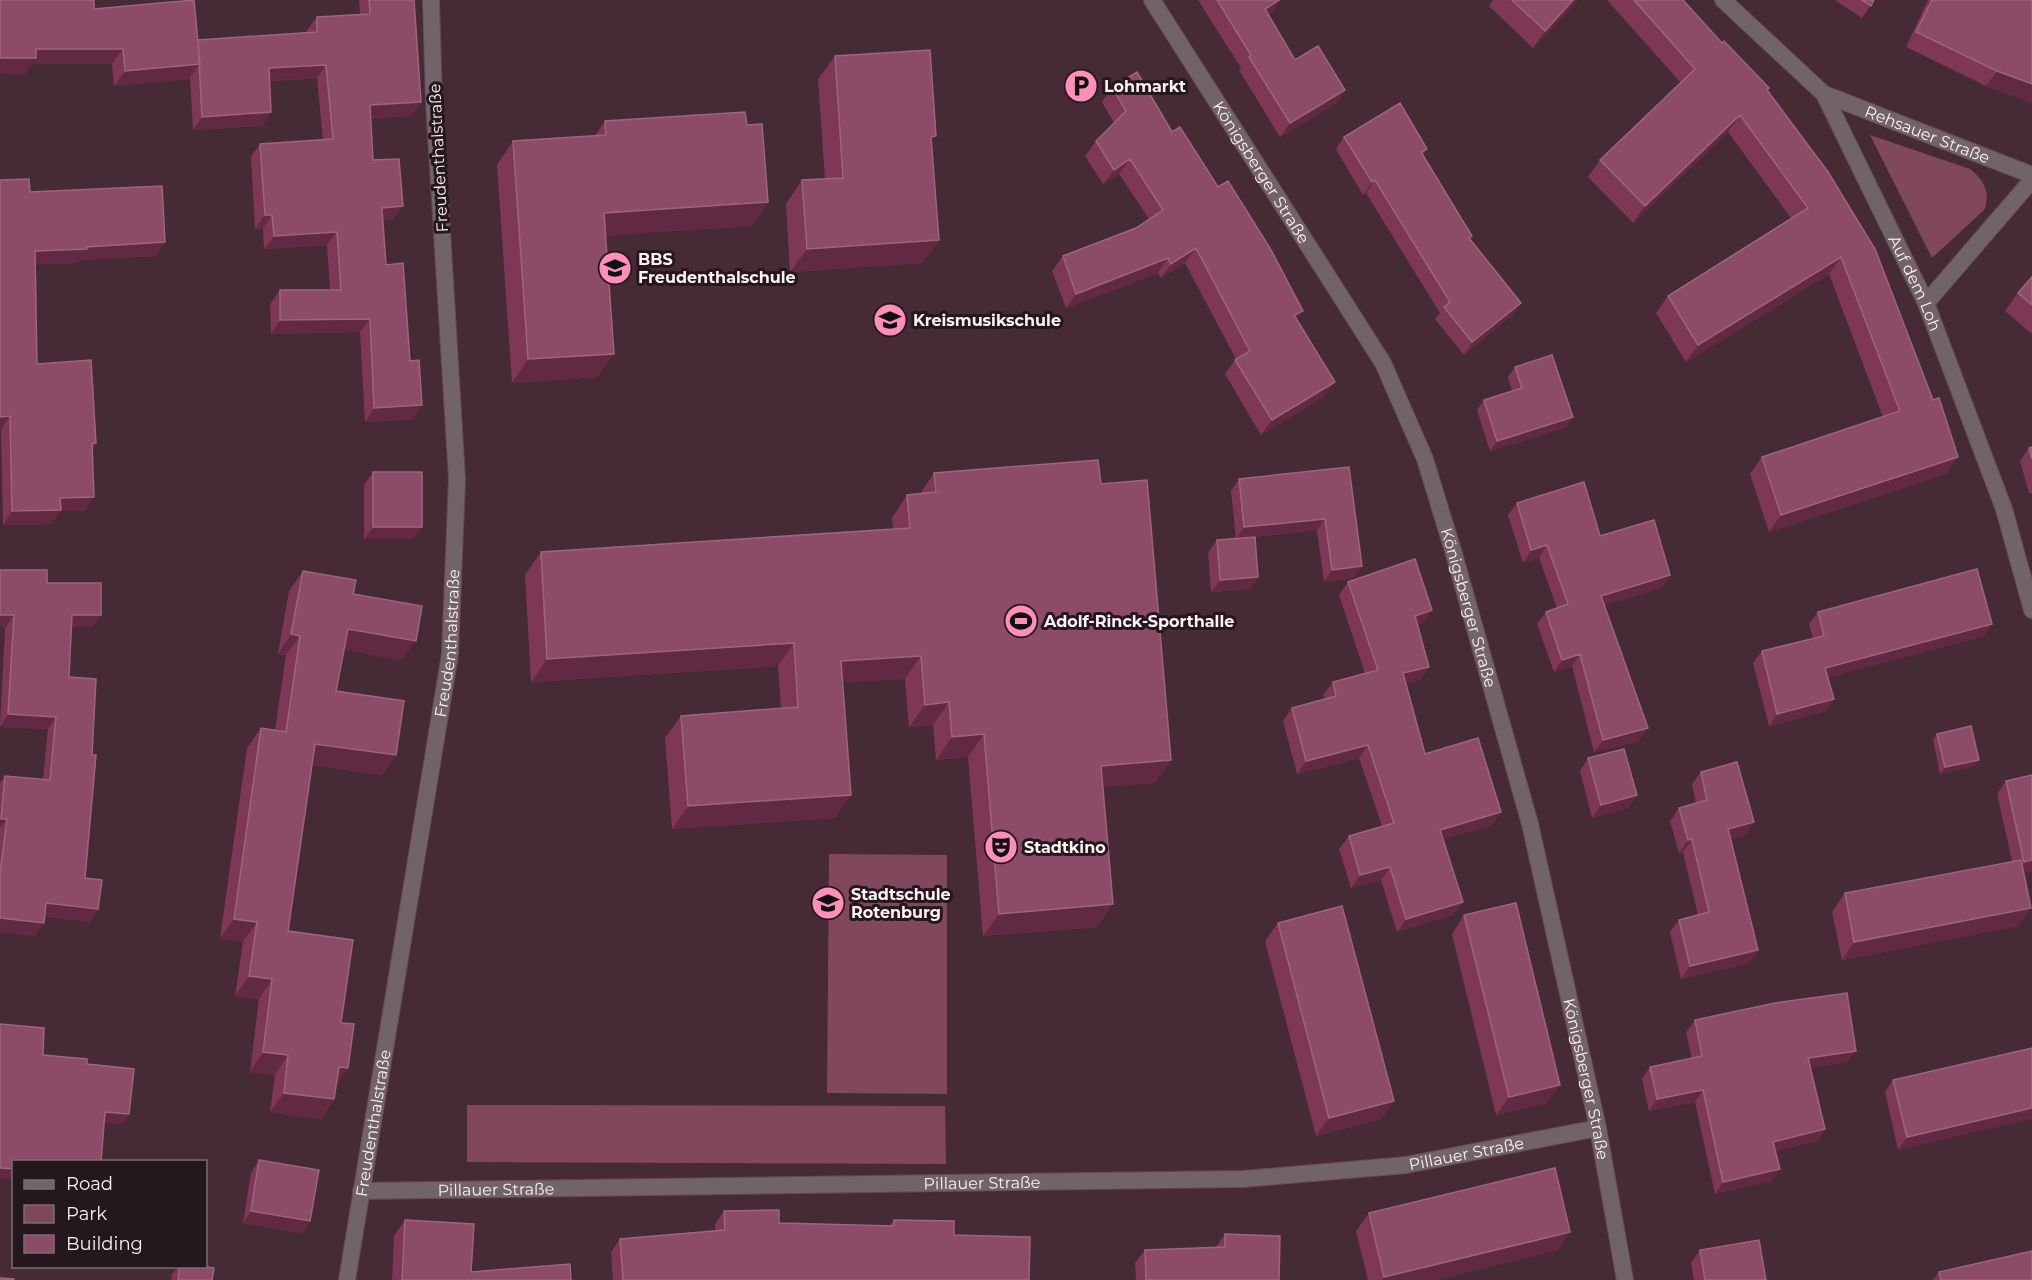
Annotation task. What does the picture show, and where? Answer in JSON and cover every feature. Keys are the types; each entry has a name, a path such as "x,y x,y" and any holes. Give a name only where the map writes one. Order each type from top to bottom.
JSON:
{"street":[{"name":"Freudenthalstraße","path":"347,1280 450,654 457,479 434,101 431,0"},
{"name":"Königsberger Straße","path":"1152,0 1383,363 1425,459 1530,824 1598,1128 1625,1280"},
{"name":"Auf dem Loh","path":"1723,0 1824,94 1926,303 2004,509 2032,610"},
{"name":"Rehsauer Straße","path":"1824,94 2032,175"},
{"path":"1926,303 2032,180"},
{"name":"Pillauer Straße","path":"361,1191 1243,1179 1406,1165 1598,1128"}],"green space":[{"path":"1870,135 1970,169 1985,187 1987,198 1984,210 1932,258"},
{"path":"829,854 947,855 947,1094 827,1093"},
{"path":"467,1105 945,1106 946,1164 467,1162"}],"building":[{"path":"0,0 94,0 94,9 194,0 200,64 125,71 123,49 36,49 36,58 0,58"},
{"path":"369,0 414,0 421,102 370,105 373,160 399,159 403,206 382,208 386,265 403,263 410,361 419,360 422,405 374,408 370,319 280,320 280,290 341,290 337,232 274,236 272,215 265,215 260,144 333,139 326,65 269,68 271,112 202,117 198,40 317,32 317,17 370,14"},
{"path":"1217,0 1279,0 1265,9 1295,60 1318,46 1345,90 1290,123"},
{"path":"1512,0 1573,0 1545,31"},
{"path":"1634,0 1683,0 1722,43 1724,41 1769,88 1767,90 1828,172 1875,249 1933,400 1939,398 1958,457 1781,515 1762,457 1900,411 1841,257 1698,345 1668,296 1808,208 1740,115 1645,206 1600,160 1695,69"},
{"path":"1862,0 1874,0 1871,6"},
{"path":"1932,0 2032,0 2032,84 1997,71 1916,32"},
{"path":"930,50 936,136 931,137 939,240 807,249 802,180 843,178 835,56"},
{"path":"1137,72 1172,132 1180,127 1218,187 1228,181 1270,248 1303,311 1294,315 1335,382 1272,420 1235,360 1250,351 1196,248 1171,264 1168,258 1076,294 1063,256 1136,228 1163,210 1130,159 1114,170 1096,141 1126,111 1112,87"},
{"path":"1400,103 1427,149 1421,152 1472,236 1469,238 1521,303 1472,342 1444,307 1450,302 1375,180 1372,182 1344,137"},
{"path":"745,112 747,125 762,124 768,202 604,213 614,354 528,359 513,141 606,135 605,121"},
{"path":"29,179 30,192 162,186 165,242 35,251 37,364 91,360 96,443 92,443 94,497 60,498 61,510 12,511 10,416 0,417 0,180"},
{"path":"2032,277 2032,305 2018,293"},
{"path":"1552,355 1573,417 1497,441 1484,400 1522,388 1515,367"},
{"path":"1098,460 1101,484 1147,480 1171,760 1101,766 1113,904 999,914 984,734 952,737 949,702 925,705 921,656 841,661 851,795 688,806 681,716 798,707 794,643 547,659 541,552 910,528 907,495 936,492 934,473"},
{"path":"1349,467 1362,566 1332,570 1325,519 1244,527 1239,479"},
{"path":"373,472 422,472 422,527 373,527"},
{"path":"1584,482 1600,536 1654,520 1670,575 1601,596 1648,728 1603,740 1580,654 1562,660 1546,612 1568,604 1547,545 1531,550 1517,503"},
{"path":"1255,537 1258,577 1220,580 1217,540"},
{"path":"1415,559 1432,610 1415,616 1429,667 1403,673 1425,754 1478,738 1501,812 1440,830 1463,902 1406,919 1390,867 1360,875 1349,836 1394,823 1368,745 1306,761 1292,708 1336,696 1333,682 1378,670 1348,582"},
{"path":"1977,569 1992,624 1825,668 1834,699 1777,714 1762,651 1824,636 1818,612"},
{"path":"0,570 47,570 47,583 101,583 101,615 72,615 69,677 96,679 92,755 96,755 85,878 102,880 98,909 46,903 44,923 0,918 0,874 7,819 1,819 5,776 50,780 56,717 8,714 14,615 0,615"},
{"path":"303,571 356,580 353,594 422,606 416,641 348,629 336,691 404,701 396,755 315,744 288,931 353,940 341,1023 354,1024 348,1068 339,1067 334,1099 284,1093 288,1055 263,1052 272,979 249,976 257,922 234,919 261,728 286,732 300,636 291,634"},
{"path":"1971,726 1979,760 1945,767 1937,734"},
{"path":"1624,749 1637,795 1601,805 1588,758"},
{"path":"1737,762 1754,822 1728,829 1758,950 1690,966 1679,920 1709,912 1692,839 1688,840 1679,808 1707,800 1701,772"},
{"path":"2032,775 2032,860 2024,862 2006,781"},
{"path":"2021,860 2031,908 1854,942 1845,893"},
{"path":"1516,903 1560,1085 1509,1097 1464,915"},
{"path":"1342,906 1394,1101 1329,1118 1278,923"},
{"path":"1847,993 1856,1051 1808,1058 1825,1129 1773,1142 1780,1169 1723,1182 1703,1090 1657,1099 1650,1067 1702,1056 1695,1020 1775,1003"},
{"path":"0,1024 44,1028 43,1055 87,1059 87,1064 134,1069 129,1114 105,1112 101,1160 12,1160 12,1169 0,1168"},
{"path":"2032,1048 2032,1108 1907,1137 1893,1080"},
{"path":"259,1160 319,1170 310,1221 251,1211"},
{"path":"1555,1168 1570,1232 1384,1277 1369,1213"},
{"path":"779,1210 779,1223 894,1226 894,1220 954,1221 954,1235 1030,1237 1029,1280 623,1280 620,1239 725,1230 724,1211"},
{"path":"405,1220 474,1224 471,1272 570,1264 571,1280 402,1280"},
{"path":"1225,1234 1280,1236 1279,1280 1146,1280 1145,1250 1225,1247"},
{"path":"1759,1240 1766,1280 1705,1280 1700,1250"},
{"path":"2032,1251 2032,1280 1941,1280 1939,1272"},
{"path":"180,1268 214,1268 212,1280 178,1280"}],"place":[{"name":"Lohmarkt","path":"1081,86"},
{"name":"BBS Freudenthalschule","path":"615,268"},
{"name":"Kreismusikschule","path":"890,320"},
{"name":"Adolf-Rinck-Sporthalle","path":"1021,621"},
{"name":"Stadtkino","path":"1001,847"},
{"name":"Stadtschule Rotenburg","path":"828,903"}]}
